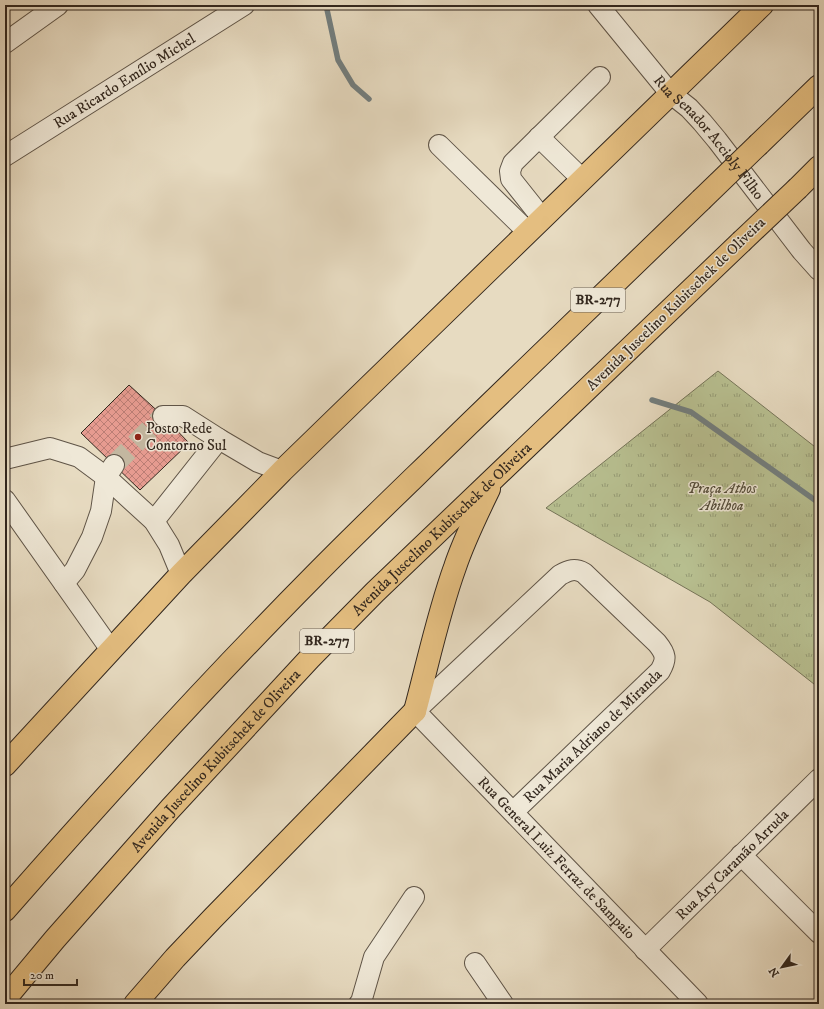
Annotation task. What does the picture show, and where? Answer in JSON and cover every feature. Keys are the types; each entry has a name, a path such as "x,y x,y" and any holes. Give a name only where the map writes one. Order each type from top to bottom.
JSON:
{"main road":[{"path":"5,765 181,574 282,471 762,5"},
{"name":"BR-277","path":"5,910 65,841 169,728 249,642 308,582 371,519 819,86"},
{"name":"Avenida Juscelino Kubitschek de Oliveira","path":"5,999 170,808 310,658 375,592 819,167"},
{"path":"135,1004 175,958 212,919 415,711 446,592 455,565 466,537 494,478"}],"street":[{"path":"5,43 58,5"},
{"name":"Rua Ricardo Emílio Michel","path":"5,156 244,5"},
{"name":"Rua Senador Accioly Filho","path":"598,5 670,93 689,108 702,122 802,251 819,270"},
{"path":"535,225 511,179 510,171 513,163 600,77"},
{"path":"539,137 582,179"},
{"path":"439,145 535,225"},
{"path":"163,416 182,416 258,462 282,471"},
{"path":"154,521 219,439"},
{"path":"5,459 50,448 80,457 110,471 154,521 169,545 181,574"},
{"path":"64,583 75,570 92,537 101,511 110,471"},
{"path":"5,500 111,650"},
{"name":"Rua Maria Adriano de Miranda","path":"415,711 560,575 572,569 579,570 584,573 657,643 665,656 664,664 660,670 513,812"},
{"name":"Rua General Luiz Ferraz de Sampaio","path":"415,711 698,1004"},
{"name":"Rua Ary Caramão Arruda","path":"645,950 819,779"},
{"path":"741,855 819,933"},
{"path":"359,1004 361,1002 374,957 414,897"},
{"path":"476,963 503,1004"}],"green space":[{"name":"Praça Athos Abilhoa","path":"718,371 819,450 819,688 710,602 546,508"}],"building":[{"path":"129,385 163,416 189,443 140,490 81,433"}],"waterway":[{"path":"326,5 338,60 353,85 369,99"},
{"path":"652,400 691,412 819,503"}],"tunnel":[{"path":"114,465 163,416"}],"place":[{"name":"Posto Rede Contorno Sul","path":"138,437"}]}
